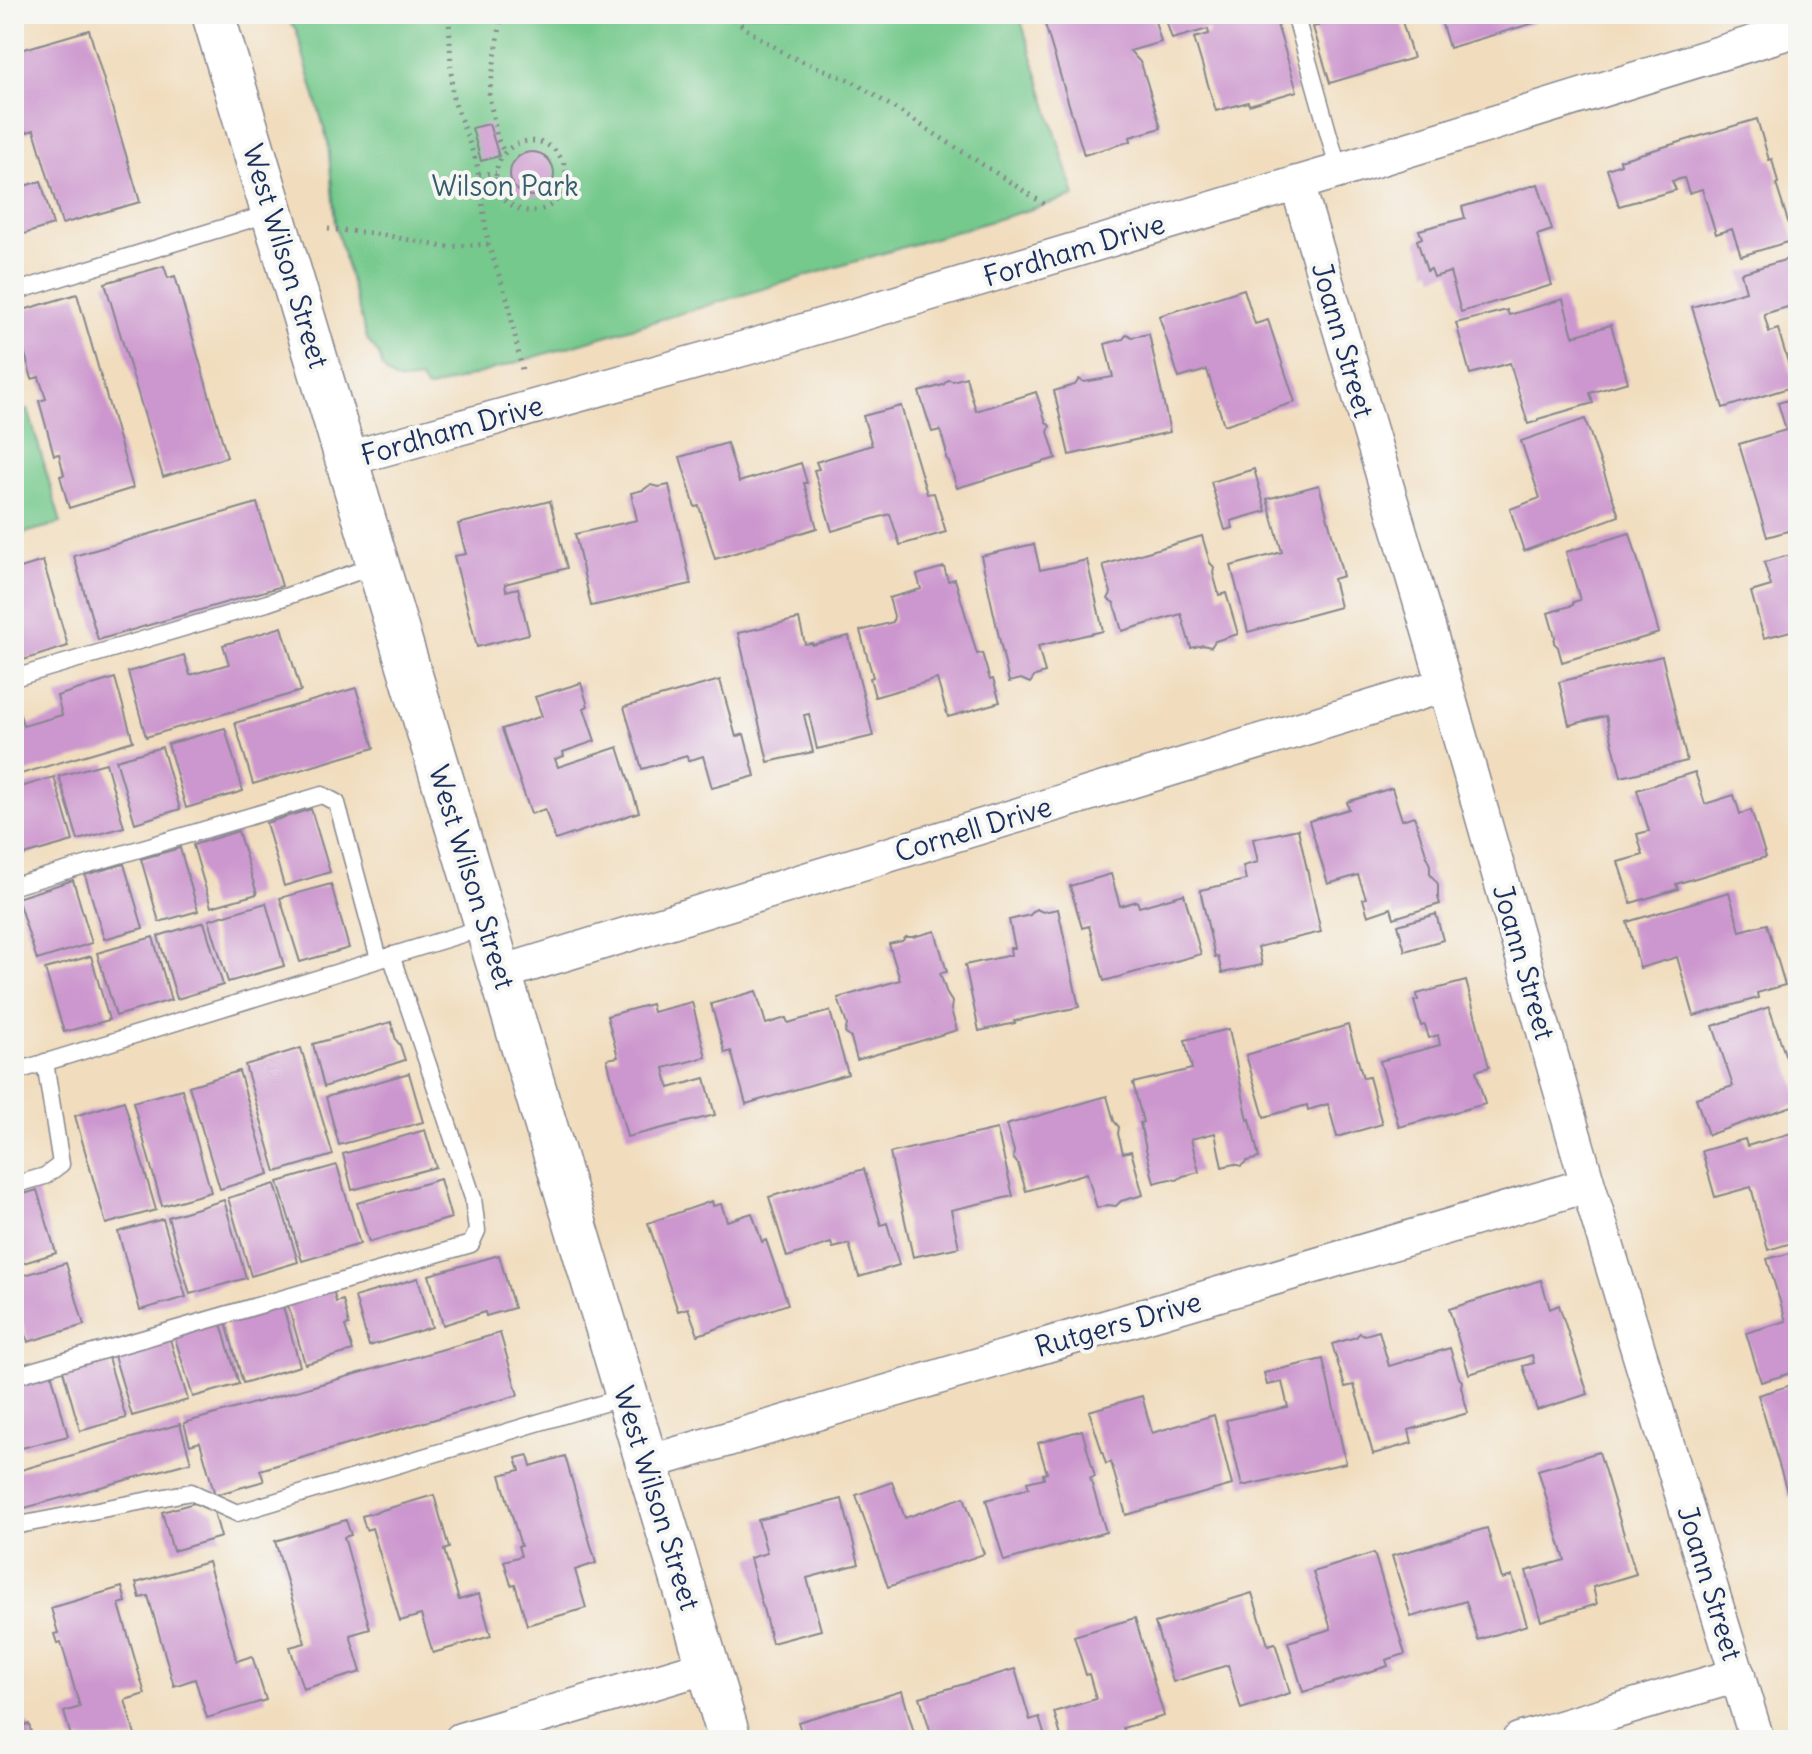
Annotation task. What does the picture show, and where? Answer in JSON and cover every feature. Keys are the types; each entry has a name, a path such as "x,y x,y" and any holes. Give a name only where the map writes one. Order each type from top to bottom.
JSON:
{"street":[{"name":"West Wilson Street","path":"213,14 730,1740"},
{"name":"Fordham Drive","path":"347,459 760,344 1339,171 1798,29"},
{"name":"Joann Street","path":"1297,183 1588,1185 1757,1740"},
{"name":"Cornell Drive","path":"501,973 1445,685"},
{"name":"Rutgers Drive","path":"647,1463 1588,1185"},
{"path":"461,1740 708,1666"},
{"path":"1519,1740 1738,1675"}],"lane":[{"path":"1295,14 1339,171"},
{"path":"14,292 273,212"},
{"path":"14,678 267,603 378,564"},
{"path":"14,886 322,795 337,803 385,957 473,1198 477,1231 471,1244 14,1376"},
{"path":"14,1072 487,926"},
{"path":"14,1185 45,1176 61,1164 45,1062"},
{"path":"14,1526 191,1492 237,1513 627,1396"}],"path":[{"path":"449,14 452,95 477,164 488,244 508,301 522,370"},
{"path":"502,14 489,95 497,138 505,154"},
{"path":"728,14 789,56 852,81 1049,207"},
{"path":"528,141 552,148 565,167 563,192 553,204 542,210 518,209 507,202 500,193 496,173 499,161 505,154 517,144 528,141"},
{"path":"479,174 496,173"},
{"path":"328,229 380,234 444,247 488,244"}],"green space":[{"name":"Wilson Park","path":"286,14 1019,14 1075,196 427,389 420,379 405,381 391,376 367,339 335,224 328,142 296,29"},
{"path":"28,409 61,523 14,536 14,413"}],"building":[{"path":"1042,14 1153,14 1161,42 1130,51 1141,63 1161,128 1084,155"},
{"path":"1164,14 1274,14 1297,91 1216,111 1194,38 1209,34 1208,29 1172,39"},
{"path":"1314,14 1384,14 1386,19 1400,15 1413,58 1330,83 1313,27 1318,26"},
{"path":"1439,14 1531,14 1534,23 1449,48"},
{"path":"89,30 140,202 62,224 34,130 14,136 14,52"},
{"path":"1757,119 1769,160 1772,159 1776,184 1794,240 1741,256 1732,229 1716,234 1702,189 1689,193 1684,178 1672,181 1676,190 1619,206 1607,169 1621,164 1620,160"},
{"path":"489,124 499,156 481,161 472,128"},
{"path":"532,152 548,158 554,174 548,190 532,196 516,190 510,174 516,158"},
{"path":"41,181 53,225 14,237 14,189"},
{"path":"1538,184 1552,230 1537,235 1552,285 1461,312 1450,272 1434,277 1431,269 1427,271 1417,240 1422,238 1419,230 1465,218 1462,207"},
{"path":"1798,256 1798,304 1764,314 1769,332 1778,329 1795,386 1723,408 1692,307 1746,291 1741,273"},
{"path":"164,266 168,278 175,276 227,457 163,477 105,283"},
{"path":"1244,289 1255,324 1268,320 1295,402 1224,425 1207,370 1179,378 1159,316"},
{"path":"77,294 133,488 69,508 60,476 64,475 59,454 54,455 39,401 46,399 39,377 32,379 16,322 23,320 20,311"},
{"path":"1563,299 1573,336 1611,325 1628,382 1590,393 1593,403 1528,424 1510,363 1470,374 1456,323 1507,310 1509,315"},
{"path":"1127,334 1132,337 1149,334 1170,432 1069,455 1054,391 1075,385 1079,379 1084,382 1113,377 1105,344 1123,339"},
{"path":"966,377 976,411 1036,392 1050,426 1048,432 1056,458 957,488 940,430 932,432 919,392 943,385 948,380"},
{"path":"1798,397 1798,528 1767,537 1739,444 1786,430 1778,403"},
{"path":"901,406 927,494 934,493 946,532 900,545 890,514 832,531 814,470 819,469 816,462 872,445 863,416"},
{"path":"1585,419 1619,516 1524,551 1510,509 1540,498 1521,441"},
{"path":"727,443 739,482 801,463 817,528 715,559 680,457"},
{"path":"1254,469 1266,511 1231,521 1233,528 1225,530 1211,482"},
{"path":"650,485 669,485 691,584 591,606 575,534 637,520 631,493"},
{"path":"1319,485 1343,576 1333,579 1340,607 1248,632 1231,566 1282,552 1267,499"},
{"path":"550,501 567,568 505,584 506,591 518,588 529,634 477,647 454,556 466,554 458,524"},
{"path":"257,503 282,586 98,640 74,556"},
{"path":"1630,533 1659,633 1562,662 1554,643 1548,613 1580,600 1566,552"},
{"path":"1202,536 1214,567 1219,595 1226,593 1238,634 1215,641 1211,647 1191,648 1181,614 1122,631 1114,603 1108,599 1111,593 1103,565"},
{"path":"1034,544 1040,570 1087,560 1103,631 1038,646 1045,673 1035,676 1030,683 1021,679 1009,682 981,556"},
{"path":"1798,553 1798,629 1764,638 1751,592 1771,586 1764,562"},
{"path":"43,561 68,646 14,663 14,570"},
{"path":"944,567 948,581 955,579 977,654 982,653 1000,702 948,717 937,679 875,697 870,678 873,677 860,631 893,622 889,598 921,589 917,575"},
{"path":"799,619 805,644 849,636 873,736 817,749 809,714 804,715 813,752 768,762 738,633"},
{"path":"282,627 301,691 146,737 128,672 184,655 190,675 229,664 223,645"},
{"path":"1662,656 1687,761 1621,777 1606,716 1569,725 1559,682"},
{"path":"115,678 133,741 14,776 14,708 18,707 23,726 62,715 57,696"},
{"path":"720,680 736,737 744,734 755,776 712,788 703,756 688,761 687,756 642,769 624,707"},
{"path":"581,683 588,706 584,708 595,741 563,752 564,756 555,759 558,767 618,747 639,812 555,840 545,809 531,814 502,729 542,716 535,697"},
{"path":"356,688 374,748 253,784 235,723"},
{"path":"225,728 243,791 186,808 168,744"},
{"path":"162,747 180,809 135,823 116,760"},
{"path":"106,763 124,827 78,840 59,776"},
{"path":"1695,772 1705,804 1734,795 1740,814 1751,810 1766,857 1676,884 1678,889 1631,903 1618,862 1643,855 1637,834 1649,831 1637,790"},
{"path":"54,777 73,841 17,857 14,848 14,789"},
{"path":"1392,788 1402,820 1414,816 1430,874 1438,884 1440,904 1394,918 1391,908 1368,916 1358,875 1328,884 1309,821 1349,809 1347,802"},
{"path":"311,809 330,872 284,886 266,823"},
{"path":"1298,829 1321,932 1258,947 1262,965 1222,973 1218,956 1215,957 1200,890 1246,880 1243,866 1258,862 1253,839"},
{"path":"238,831 257,894 211,907 193,845"},
{"path":"180,848 198,911 159,922 141,859"},
{"path":"124,864 143,928 104,939 85,875"},
{"path":"1111,874 1120,906 1137,901 1139,907 1184,894 1201,954 1104,981 1089,926 1082,928 1070,886"},
{"path":"73,880 92,943 37,960 17,898"},
{"path":"331,884 349,948 300,962 280,898"},
{"path":"1729,892 1740,931 1767,924 1785,985 1757,993 1758,998 1694,1016 1677,957 1640,968 1627,922"},
{"path":"266,903 284,966 228,982 209,920"},
{"path":"1036,909 1043,912 1058,909 1079,1007 979,1031 965,965 1011,955 1010,948 1015,948 1009,920 1030,915"},
{"path":"1436,914 1443,940 1405,951 1398,925"},
{"path":"204,922 223,985 177,999 158,936"},
{"path":"935,931 947,972 940,973 952,1002 957,1030 857,1060 851,1038 845,1033 847,1025 838,998 900,980 889,944"},
{"path":"153,937 171,1000 116,1016 97,953"},
{"path":"91,956 109,1020 64,1032 45,969"},
{"path":"1466,981 1489,1067 1476,1071 1485,1104 1399,1127 1380,1061 1440,1045 1438,1035 1429,1038 1425,1025 1421,1026 1414,1001 1418,1000 1417,994"},
{"path":"756,991 766,1024 786,1018 788,1023 830,1011 848,1074 746,1104 731,1051 725,1053 711,1004"},
{"path":"692,1002 706,1057 664,1068 669,1088 705,1078 715,1115 627,1137 607,1059 618,1057 607,1016 651,1004 653,1012"},
{"path":"1769,1007 1798,1093 1798,1104 1708,1135 1696,1098 1733,1086 1713,1026"},
{"path":"391,1022 405,1060 324,1087 313,1044"},
{"path":"1348,1025 1363,1078 1369,1077 1382,1124 1337,1137 1328,1104 1308,1110 1307,1105 1264,1117 1246,1055"},
{"path":"1229,1029 1259,1158 1241,1166 1222,1167 1215,1133 1191,1139 1199,1172 1177,1180 1154,1183 1133,1083 1192,1069 1185,1040"},
{"path":"301,1048 333,1155 276,1172 245,1065"},
{"path":"239,1071 269,1174 220,1189 189,1086"},
{"path":"409,1073 423,1122 339,1145 326,1097"},
{"path":"182,1089 211,1192 162,1206 133,1102"},
{"path":"1107,1096 1114,1121 1119,1127 1123,1153 1131,1151 1143,1195 1121,1201 1116,1206 1097,1208 1087,1173 1026,1191 1018,1164 1013,1158 1014,1151 1006,1125"},
{"path":"124,1101 156,1210 106,1224 75,1116"},
{"path":"997,1129 1013,1196 951,1210 959,1247 913,1257 890,1153"},
{"path":"425,1130 436,1167 352,1190 343,1154"},
{"path":"1798,1131 1798,1241 1768,1250 1751,1187 1715,1197 1702,1151 1745,1139 1747,1146"},
{"path":"337,1165 360,1244 302,1261 278,1182"},
{"path":"864,1169 881,1225 887,1223 899,1265 859,1277 849,1244 833,1248 831,1243 787,1257 769,1197"},
{"path":"440,1179 451,1218 369,1242 357,1203"},
{"path":"275,1184 298,1262 251,1276 228,1198"},
{"path":"37,1190 56,1253 14,1266 14,1197"},
{"path":"224,1200 246,1278 190,1294 168,1217"},
{"path":"712,1201 713,1206 721,1204 727,1221 752,1213 762,1242 766,1240 788,1304 698,1335 688,1308 678,1311 648,1223"},
{"path":"163,1219 186,1297 140,1310 118,1232"},
{"path":"1798,1251 1798,1371 1761,1382 1746,1333 1786,1321 1767,1259"},
{"path":"499,1255 514,1308 486,1316 485,1312 443,1325 429,1275"},
{"path":"66,1263 84,1325 28,1342 14,1293 14,1278"},
{"path":"418,1278 432,1327 369,1346 355,1297"},
{"path":"1541,1280 1550,1309 1559,1305 1588,1394 1537,1410 1523,1366 1534,1363 1532,1355 1469,1374 1449,1309"},
{"path":"333,1289 336,1302 343,1300 349,1325 345,1326 353,1351 305,1364 287,1302"},
{"path":"282,1303 300,1366 243,1383 225,1319"},
{"path":"220,1321 239,1384 193,1397 174,1335"},
{"path":"1379,1331 1389,1366 1450,1348 1462,1381 1468,1413 1409,1430 1412,1443 1373,1454 1354,1385 1345,1387 1332,1344 1360,1333 1365,1335"},
{"path":"500,1333 518,1395 260,1470 264,1481 215,1495 200,1442 190,1445 184,1423"},
{"path":"169,1336 188,1400 132,1416 113,1352"},
{"path":"107,1354 126,1418 80,1431 62,1367"},
{"path":"1323,1359 1346,1463 1242,1486 1226,1420 1288,1407 1282,1382 1267,1385 1264,1373"},
{"path":"51,1372 68,1436 22,1448 14,1418 14,1383"},
{"path":"1798,1383 1798,1495 1789,1498 1758,1395"},
{"path":"1142,1396 1152,1433 1214,1415 1232,1485 1126,1515 1111,1462 1106,1464 1089,1411"},
{"path":"180,1424 191,1462 14,1511 14,1472"},
{"path":"1082,1430 1095,1477 1090,1478 1106,1532 1004,1561 986,1500 1029,1488 1027,1482 1044,1478 1043,1474 1047,1473 1038,1443"},
{"path":"1599,1452 1636,1574 1593,1587 1597,1604 1541,1621 1526,1571 1565,1560 1538,1470"},
{"path":"528,1455 531,1466 565,1456 596,1563 575,1570 586,1608 527,1625 515,1584 511,1585 504,1561 521,1556 518,1546 521,1546 500,1475 520,1470 516,1458"},
{"path":"892,1482 905,1518 964,1497 984,1554 888,1587 856,1495"},
{"path":"434,1495 449,1548 444,1550 459,1600 479,1594 491,1636 433,1653 421,1615 400,1621 372,1528 366,1530 362,1516"},
{"path":"842,1499 859,1564 807,1578 821,1630 772,1643 750,1558 767,1553 758,1520"},
{"path":"194,1503 214,1512 221,1537 173,1551 162,1512"},
{"path":"346,1520 351,1535 344,1537 370,1629 350,1635 361,1672 303,1689 290,1647 305,1643 275,1541"},
{"path":"1487,1528 1502,1579 1512,1576 1527,1625 1478,1640 1466,1601 1411,1617 1392,1556"},
{"path":"1374,1553 1405,1654 1386,1660 1388,1666 1303,1692 1288,1642 1331,1629 1313,1572"},
{"path":"208,1562 237,1661 252,1656 266,1700 207,1718 195,1679 174,1686 148,1596 140,1598 136,1583"},
{"path":"122,1587 126,1602 119,1604 145,1694 125,1700 136,1739 72,1740 64,1712 80,1707 61,1642 57,1643 54,1634 58,1633 51,1608"},
{"path":"1252,1593 1268,1645 1275,1643 1290,1693 1241,1709 1228,1665 1173,1682 1155,1623"},
{"path":"1135,1618 1164,1716 1123,1728 1125,1734 1115,1737 1115,1740 1062,1740 1054,1712 1096,1699 1074,1636"},
{"path":"1015,1669 1030,1720 1039,1717 1046,1740 933,1740 920,1697"},
{"path":"902,1691 916,1740 804,1740 798,1722"},
{"path":"29,1724 33,1740 14,1740 14,1728"}]}
